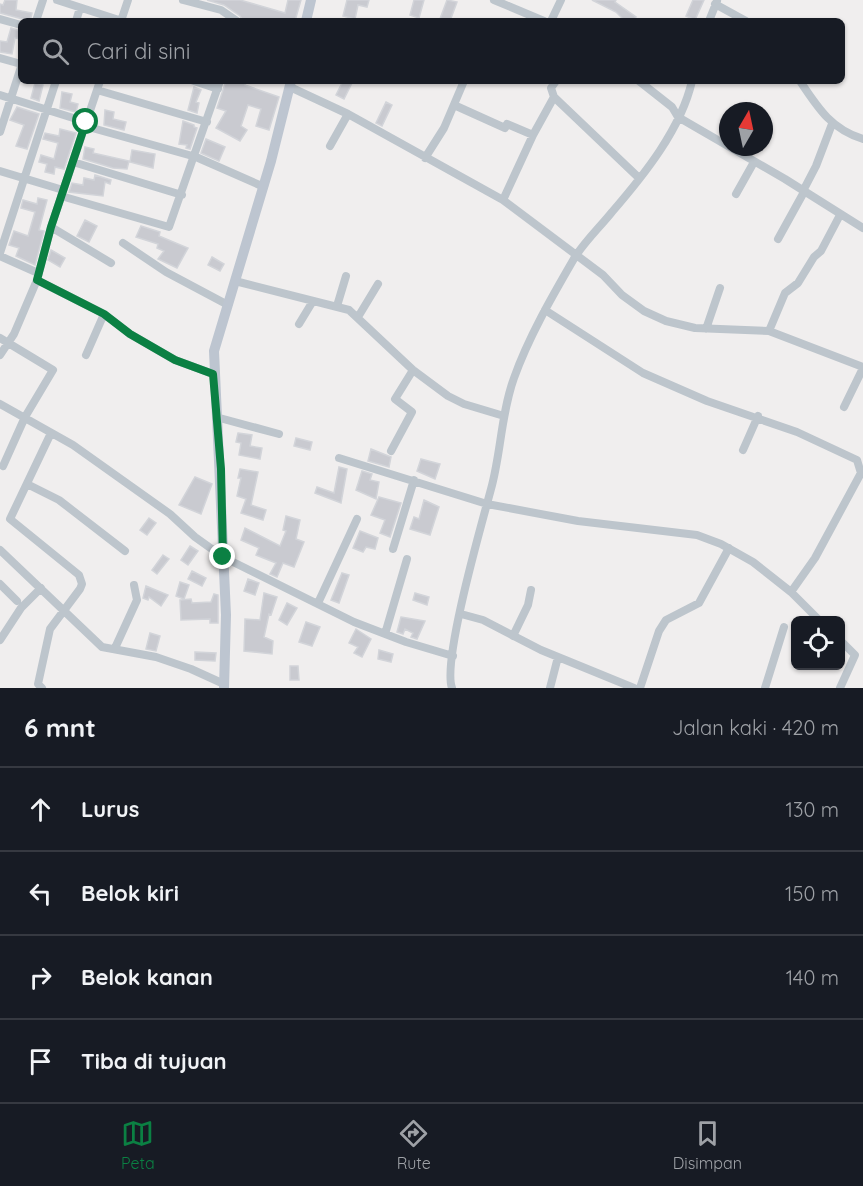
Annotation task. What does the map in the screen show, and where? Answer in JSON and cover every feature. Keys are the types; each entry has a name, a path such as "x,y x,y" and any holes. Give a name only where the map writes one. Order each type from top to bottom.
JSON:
{"main road":[{"path":"307,18 311,0"},
{"path":"224,686 226,615 221,469 213,374 216,342 264,187 291,84"}],"street":[{"path":"37,18 43,0"},
{"path":"57,0 112,18"},
{"path":"122,18 128,0"},
{"path":"183,0 214,4 234,18"},
{"path":"494,0 537,18"},
{"path":"552,18 561,0"},
{"path":"710,18 716,2 741,18"},
{"path":"77,18 80,8"},
{"path":"0,19 18,24"},
{"path":"0,58 18,65"},
{"path":"0,132 18,76"},
{"path":"55,84 0,255 104,314 130,334 175,360 213,374"},
{"path":"0,355 38,277 51,227 99,84"},
{"path":"291,84 503,200 644,311 682,326 769,331 863,368 844,407"},
{"path":"425,158 463,84"},
{"path":"554,84 551,88 554,97 639,178"},
{"path":"643,84 672,106 678,117 863,228"},
{"path":"452,688 453,656 461,614 514,379 545,310 576,256 639,178 678,117 691,84"},
{"path":"802,84 832,124 863,139"},
{"path":"0,171 166,228 172,224 219,85"},
{"path":"97,90 207,122"},
{"path":"0,95 196,157 264,187"},
{"path":"503,200 532,135 554,97"},
{"path":"454,105 505,128 507,124 532,135"},
{"path":"330,146 348,114"},
{"path":"778,239 804,192 832,124"},
{"path":"73,162 182,195"},
{"path":"736,194 754,162"},
{"path":"769,331 785,292 798,283 811,261 821,251 840,215"},
{"path":"51,227 111,262"},
{"path":"123,243 159,268 228,305"},
{"path":"337,306 346,276"},
{"path":"236,281 337,306 358,317 413,370 464,404 504,416"},
{"path":"358,317 378,284"},
{"path":"706,329 720,288"},
{"path":"299,324 313,301"},
{"path":"545,310 643,373 707,400 758,416 797,432 860,464 861,473 832,528 791,592"},
{"path":"86,356 104,314"},
{"path":"0,338 53,370 25,417 3,466"},
{"path":"391,451 412,410 395,399 413,370"},
{"path":"0,404 51,433 134,487 223,557 385,634 453,656"},
{"path":"743,450 758,416"},
{"path":"216,417 279,434"},
{"path":"42,688 38,684 48,636 55,620 82,585 79,575 10,519 51,433"},
{"path":"339,458 487,504 578,521 697,535 729,548 753,562 791,592 814,616"},
{"path":"393,549 414,480"},
{"path":"27,484 59,500 125,551"},
{"path":"318,603 357,519"},
{"path":"640,688 659,631 666,620 699,603 729,548"},
{"path":"0,550 102,647 165,660 224,686"},
{"path":"385,634 407,559"},
{"path":"0,584 17,601"},
{"path":"115,648 137,600 134,585"},
{"path":"0,640 21,608 41,588"},
{"path":"513,636 528,605 531,590"},
{"path":"461,614 483,620 558,657 634,688"},
{"path":"765,688 784,627"},
{"path":"840,688 855,656 845,645"},
{"path":"550,688 558,657"}],"building":[{"path":"5,0 17,0 16,10 32,13 31,18 19,18 0,13 0,4 3,5"},
{"path":"207,0 240,0 285,13 288,0 301,0 296,18 241,18 224,5"},
{"path":"347,0 369,0 367,7 358,5 355,18 343,16"},
{"path":"414,0 424,0 419,18 410,15"},
{"path":"447,0 457,2 451,18 440,18"},
{"path":"592,0 616,0 615,2 636,17 622,18 616,12"},
{"path":"693,0 704,0 696,18 686,16"},
{"path":"11,28 18,30 18,38 15,38 12,54 0,52 0,41 7,42"},
{"path":"35,84 43,85 39,101 31,98"},
{"path":"225,84 245,84 279,97 269,130 256,126 261,109 248,105 241,126 247,130 240,141 216,128 226,111 217,108"},
{"path":"342,84 352,84 344,99 336,95"},
{"path":"194,87 201,90 196,102 199,103 197,113 188,110"},
{"path":"62,92 72,94 70,102 78,104 76,112 60,108"},
{"path":"386,102 392,105 382,126 376,123"},
{"path":"17,107 39,114 27,149 16,146 24,125 10,120"},
{"path":"105,110 114,112 113,119 126,122 124,130 104,125"},
{"path":"183,121 197,128 190,149 186,148 187,145 179,144"},
{"path":"60,129 76,133 64,169 55,167 54,174 45,172 47,164 39,162 41,155 54,159 58,143 43,139 45,133 59,136"},
{"path":"206,139 225,147 219,161 201,153"},
{"path":"85,147 94,149 93,153 129,161 127,169 113,168 83,159"},
{"path":"132,150 155,154 153,168 130,162"},
{"path":"95,175 111,180 110,184 105,182 103,196 69,192 72,183 83,185 84,178 94,180"},
{"path":"38,198 47,200 39,230 44,231 35,265 16,256 19,248 9,245 14,231 28,236 35,212 21,208 23,200 37,204"},
{"path":"85,220 97,226 89,242 77,236"},
{"path":"141,226 160,232 159,236 188,248 177,268 158,259 164,251 157,248 158,244 136,237"},
{"path":"51,250 65,258 60,267 48,260"},
{"path":"212,257 224,264 220,271 208,265"},
{"path":"238,433 252,435 250,446 262,448 260,459 239,455 241,443 236,442"},
{"path":"296,438 312,442 310,450 294,446"},
{"path":"371,449 391,457 389,467 368,461"},
{"path":"421,459 440,464 435,479 417,471"},
{"path":"339,467 347,469 341,503 315,493 317,487 334,493"},
{"path":"240,469 258,472 251,505 266,510 263,520 241,513 246,499 237,496 241,478 238,478"},
{"path":"362,471 372,474 370,480 379,482 376,499 356,490"},
{"path":"195,477 212,484 201,514 179,505"},
{"path":"379,497 401,503 390,537 380,533 385,520 371,515"},
{"path":"424,500 439,507 430,535 410,529 414,517 419,519"},
{"path":"286,516 300,520 296,539 304,542 294,567 283,563 277,577 270,574 276,563 256,555 259,548 241,540 245,528 280,546 286,531 283,530"},
{"path":"149,518 156,523 147,535 140,530"},
{"path":"360,531 378,538 375,549 366,547 363,552 353,548"},
{"path":"190,546 198,551 188,565 181,560"},
{"path":"163,555 169,559 157,574 152,570"},
{"path":"192,571 206,578 202,586 188,579"},
{"path":"342,573 349,575 339,603 331,600"},
{"path":"248,579 259,583 255,595 244,591"},
{"path":"180,582 189,585 184,599 176,596"},
{"path":"146,586 168,595 161,606 149,597 148,600 143,598"},
{"path":"264,593 277,597 271,615 269,614 264,637 273,641 272,654 244,651 245,619 260,620"},
{"path":"415,593 429,597 427,605 413,600"},
{"path":"214,594 218,595 218,623 210,623 210,619 181,620 180,600 191,599 192,603 211,602"},
{"path":"287,603 297,608 287,625 279,620"},
{"path":"401,617 425,621 417,639 411,637 413,633 405,629 403,634 397,632"},
{"path":"306,622 320,627 312,646 299,642"},
{"path":"356,629 371,639 362,657 354,653 358,647 349,643"},
{"path":"150,633 160,636 156,651 146,649"},
{"path":"379,650 393,654 391,662 378,659"},
{"path":"195,652 216,653 215,661 195,660"},
{"path":"290,666 298,666 299,680 290,680"}],"route":[{"path":"86,122 51,227 37,280 104,314 130,334 175,360 213,374 221,469 223,557"}]}
